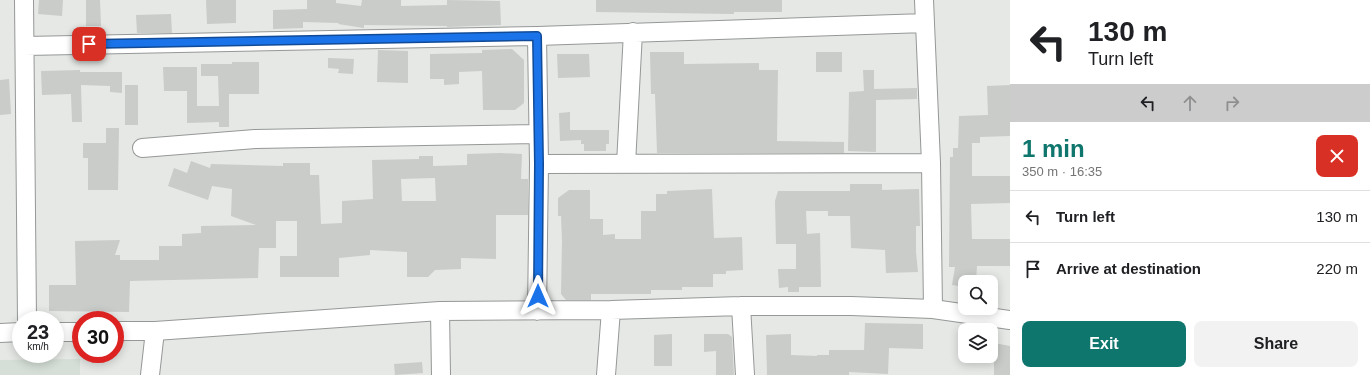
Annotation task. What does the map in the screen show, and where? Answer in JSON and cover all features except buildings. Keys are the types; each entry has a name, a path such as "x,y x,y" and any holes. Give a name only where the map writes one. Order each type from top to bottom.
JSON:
{"street":[{"path":"24,0 27,311"},
{"path":"924,0 931,163 933,309"},
{"path":"25,46 537,36 925,23"},
{"path":"626,164 633,32"},
{"path":"537,36 539,164 538,312"},
{"path":"142,148 255,139 538,134"},
{"path":"539,164 931,163"},
{"path":"741,306 745,375"},
{"path":"124,331 155,331 440,312 538,312 741,306 851,306 933,309 1010,320"},
{"path":"606,375 611,310"},
{"path":"440,312 441,375"},
{"path":"150,375 155,331"},
{"path":"0,333 12,332"}],"shaded area":[{"path":"64,359 72,359 72,363 80,363 80,375 0,375 0,360 12,360 12,363 64,363"}],"route":[{"path":"89,44 537,36 539,164 538,296"}]}
